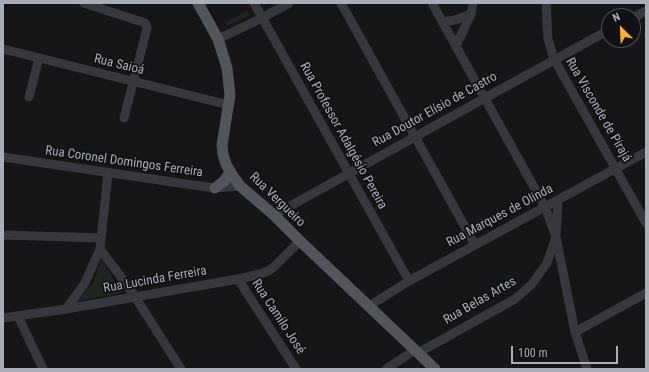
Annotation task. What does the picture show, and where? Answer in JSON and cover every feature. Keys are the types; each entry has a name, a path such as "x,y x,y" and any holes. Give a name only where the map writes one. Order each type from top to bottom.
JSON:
{"main road":[{"name":"Rua Vergueiro","path":"198,3 218,39 227,68 230,95 222,145 224,160 230,172 240,186 274,215 435,369"},
{"path":"215,188 224,181 230,172"}],"street":[{"path":"84,3 145,23 147,28 124,118"},
{"name":"Rua Professor Adalgésio Pereira","path":"254,3 409,281"},
{"path":"218,39 289,3"},
{"path":"341,3 475,244"},
{"path":"432,3 545,207 556,237 575,332 587,369"},
{"path":"456,46 471,14 473,3"},
{"name":"Rua Visconde de Pirajá","path":"546,3 548,39 554,59 646,223"},
{"path":"442,22 455,20 471,14"},
{"name":"Rua Doutor Elísio de Castro","path":"274,215 601,34"},
{"name":"Rua Saioá","path":"3,49 229,105"},
{"path":"29,97 39,58"},
{"name":"Rua Marques de Olinda","path":"369,306 409,281 475,244 646,152"},
{"name":"Rua Coronel Domingos Ferreira","path":"3,157 215,188 240,186"},
{"path":"66,309 85,283 100,250 100,238 108,173"},
{"path":"556,237 558,200"},
{"path":"3,235 100,238"},
{"name":"Rua Belas Artes","path":"386,369 514,299 532,284 546,263 556,237"},
{"name":"Rua Lucinda Ferreira","path":"3,318 66,309 260,274 270,270 300,241"},
{"path":"100,250 136,297 181,369"},
{"path":"546,263 554,260 561,262"},
{"name":"Rua Camilo José","path":"238,279 296,369"},
{"path":"575,332 646,293"},
{"path":"18,316 43,369"}],"shaded area":[{"path":"247,11 250,15 227,26 225,23"},
{"path":"101,259 122,293 78,301 94,281"}]}
